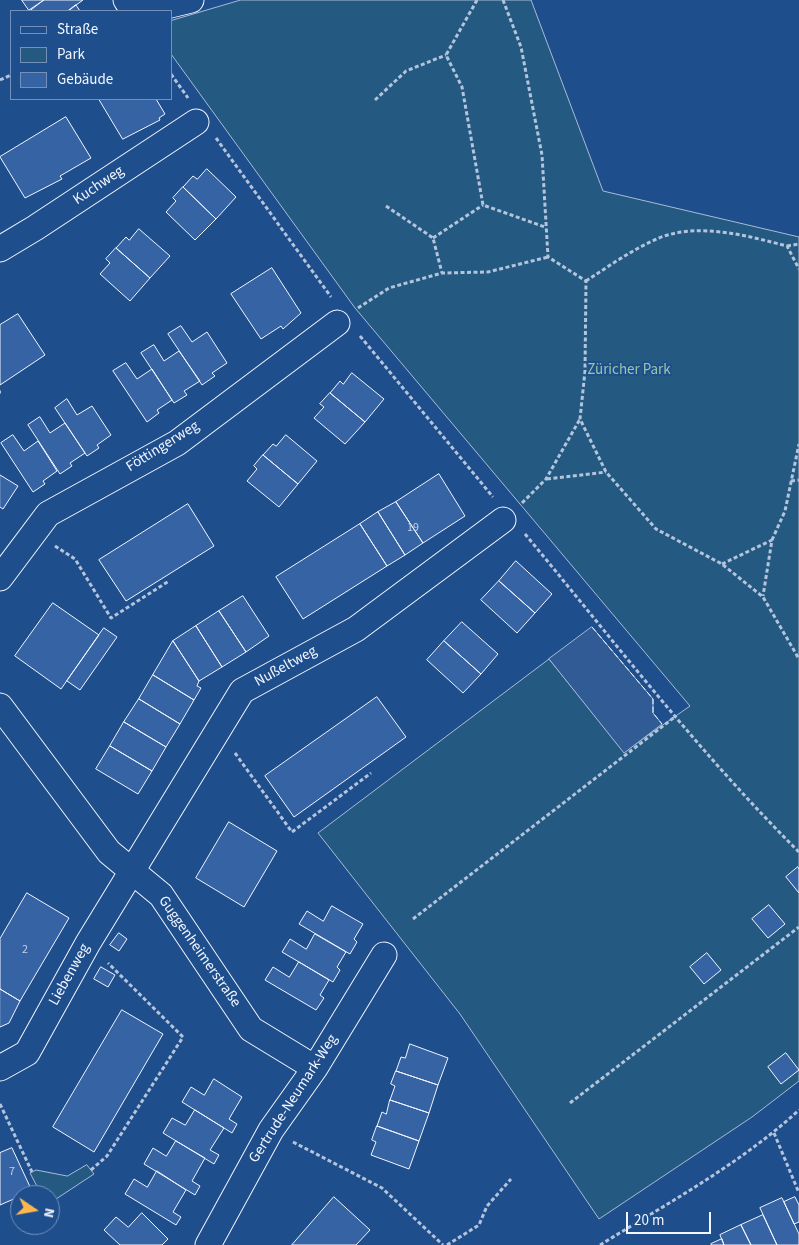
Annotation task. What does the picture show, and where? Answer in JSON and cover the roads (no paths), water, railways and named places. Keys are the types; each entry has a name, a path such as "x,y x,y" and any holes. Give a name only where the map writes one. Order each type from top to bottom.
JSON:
{"street":[{"path":"150,10 191,0"},
{"name":"Kuchweg","path":"0,249 200,119"},
{"name":"Föttingerweg","path":"0,578 48,514 177,443 344,317"},
{"name":"Nußeltweg","path":"131,872 242,691 356,629 509,515"},
{"name":"Guggenheimerstraße","path":"0,706 109,852 161,895 251,1029 315,1068"},
{"name":"Liebenweg","path":"0,1068 27,1053 131,872"},
{"name":"Gertrude-Neumark-Weg","path":"208,1245 271,1130 315,1068 384,955"}],"park label":[{"name":"Züricher Park","path":"629,371"}]}
